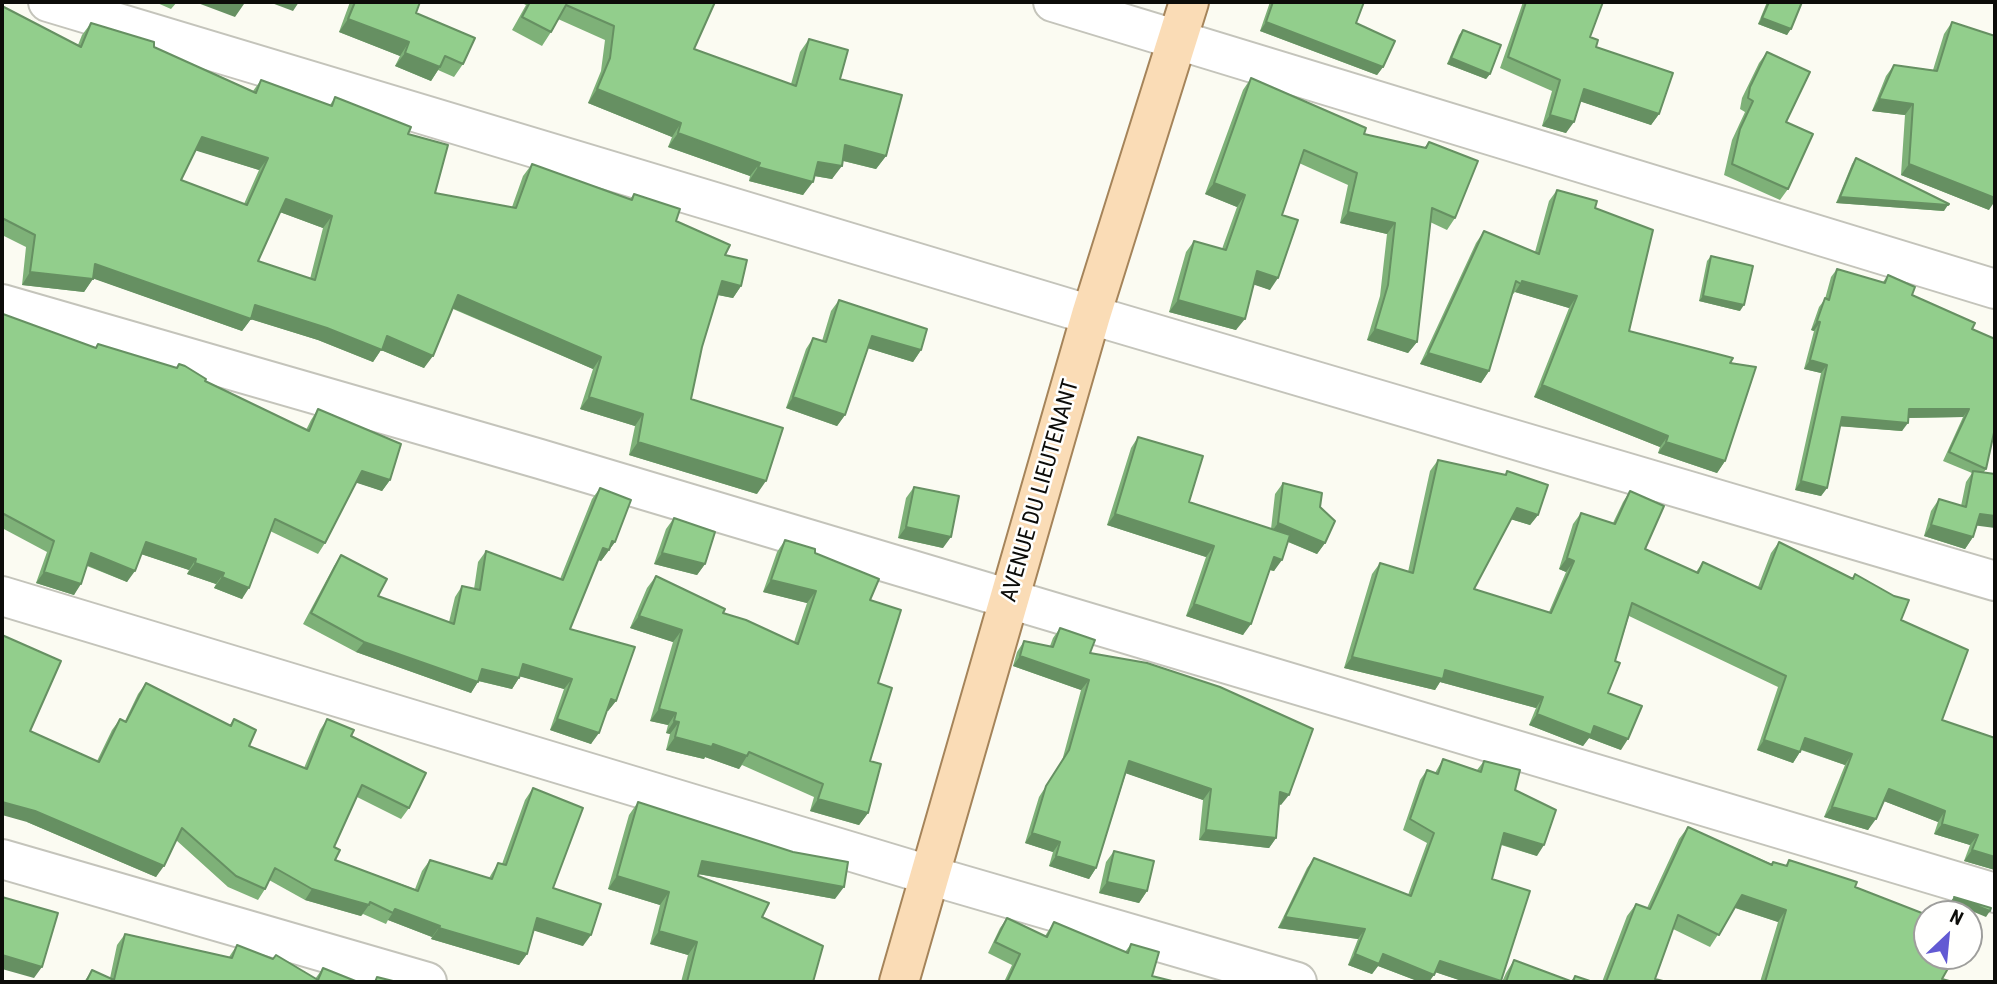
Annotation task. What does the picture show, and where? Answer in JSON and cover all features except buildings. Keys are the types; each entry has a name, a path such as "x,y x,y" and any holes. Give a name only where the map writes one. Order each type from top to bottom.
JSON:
{"main road":[{"name":"AVENUE DU LIEUTENANT","path":"899,982 932,876 1091,315 1189,2"}],"street":[{"path":"48,2 1091,315 1995,581"},
{"path":"1053,2 1179,38 1995,289"},
{"path":"2,304 1010,599 1995,893"},
{"path":"2,596 932,876 1297,982"},
{"path":"2,859 427,982"}]}
